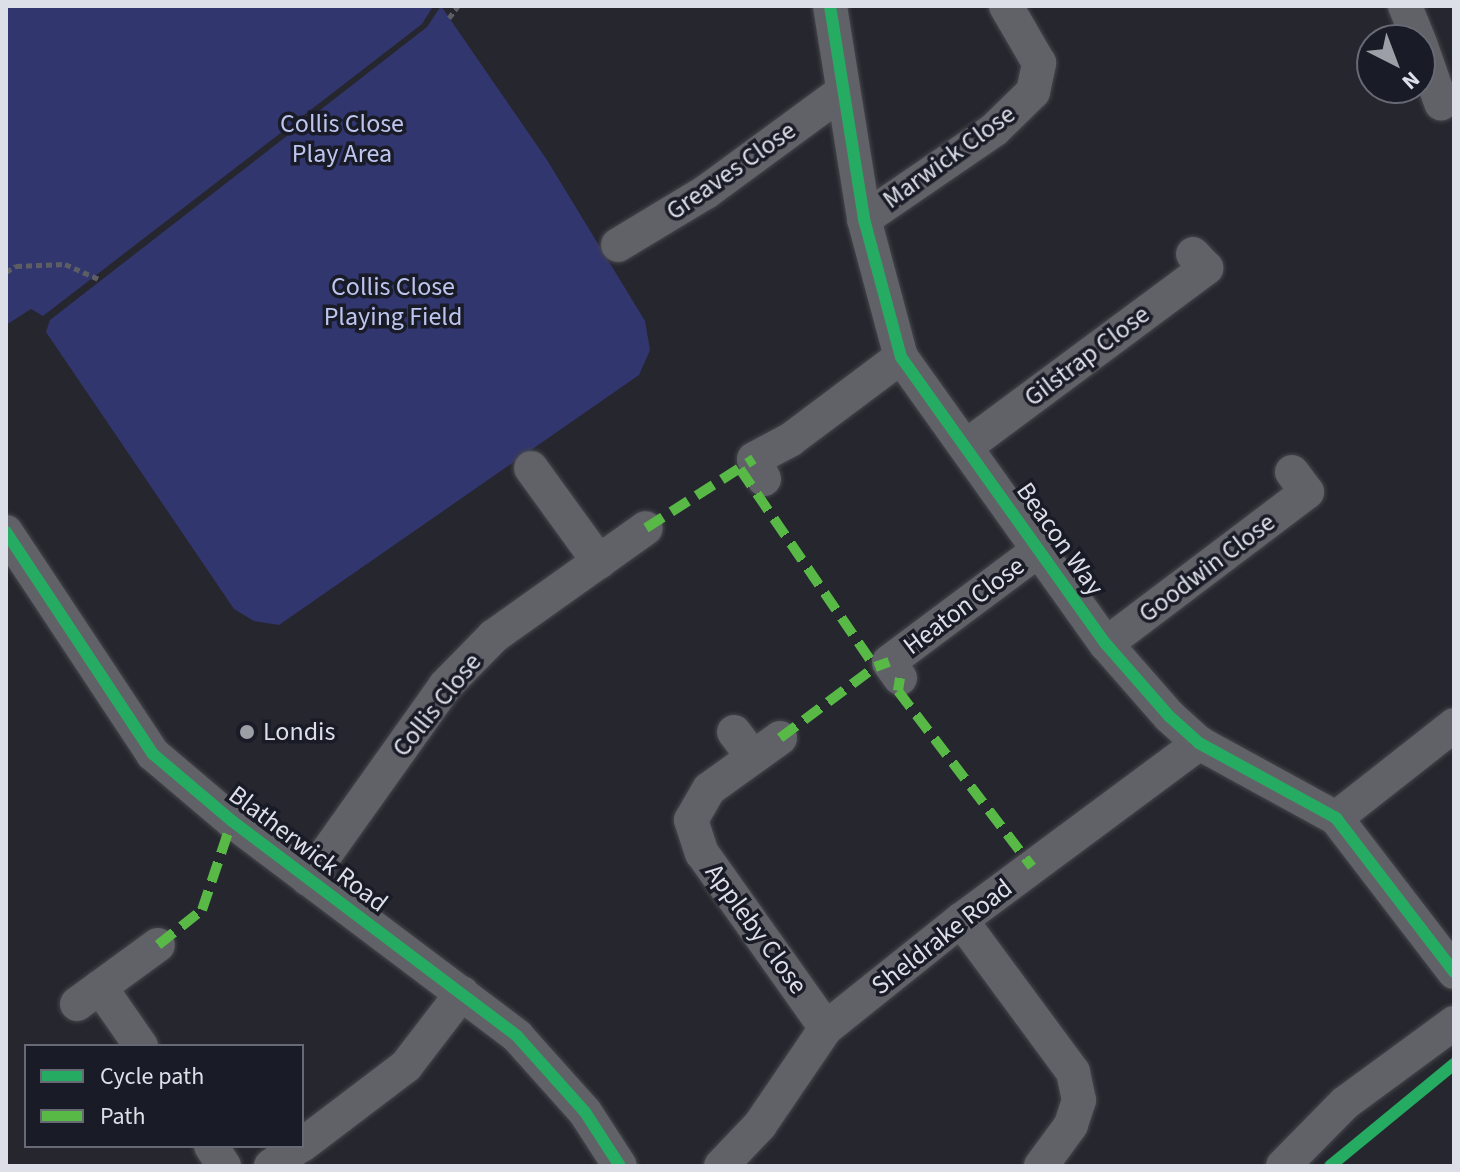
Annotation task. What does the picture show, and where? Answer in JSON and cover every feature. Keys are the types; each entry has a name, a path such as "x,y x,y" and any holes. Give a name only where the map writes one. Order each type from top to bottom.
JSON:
{"street":[{"name":"Beacon Way","path":"830,6 841,93 864,219 901,357 968,445 1106,644 1199,743 1336,818 1454,972"},
{"name":"Marwick Close","path":"864,219 994,130 1033,92 1039,63 1006,6"},
{"path":"1436,83 1444,102"},
{"name":"Greaves Close","path":"618,245 706,192 841,93"},
{"name":"Gilstrap Close","path":"968,445 1206,268"},
{"path":"754,459 790,440 901,357"},
{"path":"531,468 599,562"},
{"name":"Goodwin Close","path":"1106,644 1307,492"},
{"name":"Collis Close","path":"308,879 445,686 494,636 646,528"},
{"name":"Blatherwick Road","path":"6,532 153,754 308,879 517,1036 585,1112 620,1166"},
{"name":"Heaton Close","path":"889,662 1040,549"},
{"path":"1336,818 1454,725"},
{"name":"Appleby Close","path":"756,742 709,789 691,820 702,853 826,1028"},
{"name":"Sheldrake Road","path":"721,1166 760,1125 826,1028 961,920 1199,743"},
{"path":"961,920 1073,1072 1079,1100 1075,1112 1041,1166"},
{"path":"139,1044 88,995 158,945"},
{"path":"304,1143 406,1066 462,993"},
{"path":"1283,1166 1345,1103 1454,1023"},
{"path":"212,1148 224,1166"},
{"path":"271,1166 297,1148"}],"path":[{"path":"449,18 458,6"},
{"path":"6,272 16,266 65,264 101,280"}],"green space":[{"path":"6,6 432,8 422,24 43,316 31,309 6,325"},
{"name":"Collis Close Playing Field","path":"441,6 547,160 645,321 650,350 639,375 279,625 254,621 234,609 46,332 50,320 427,27"}],"marked path":[{"path":"646,528 754,459"},
{"path":"740,469 875,667"},
{"path":"780,738 875,667 889,662"},
{"path":"900,678 898,691 1032,867"},
{"path":"158,945 202,910 232,821"}],"cycle path":[{"path":"830,6 864,219 901,357 1106,644 1169,716 1199,743 1336,818 1454,972"},
{"path":"6,532 153,754 232,821 517,1036 585,1112 620,1166"},
{"path":"1330,1166 1454,1064"}],"place":[{"name":"Londis","path":"247,732"}],"park label":[{"name":"Collis Close Play Area","path":"342,139"}]}
